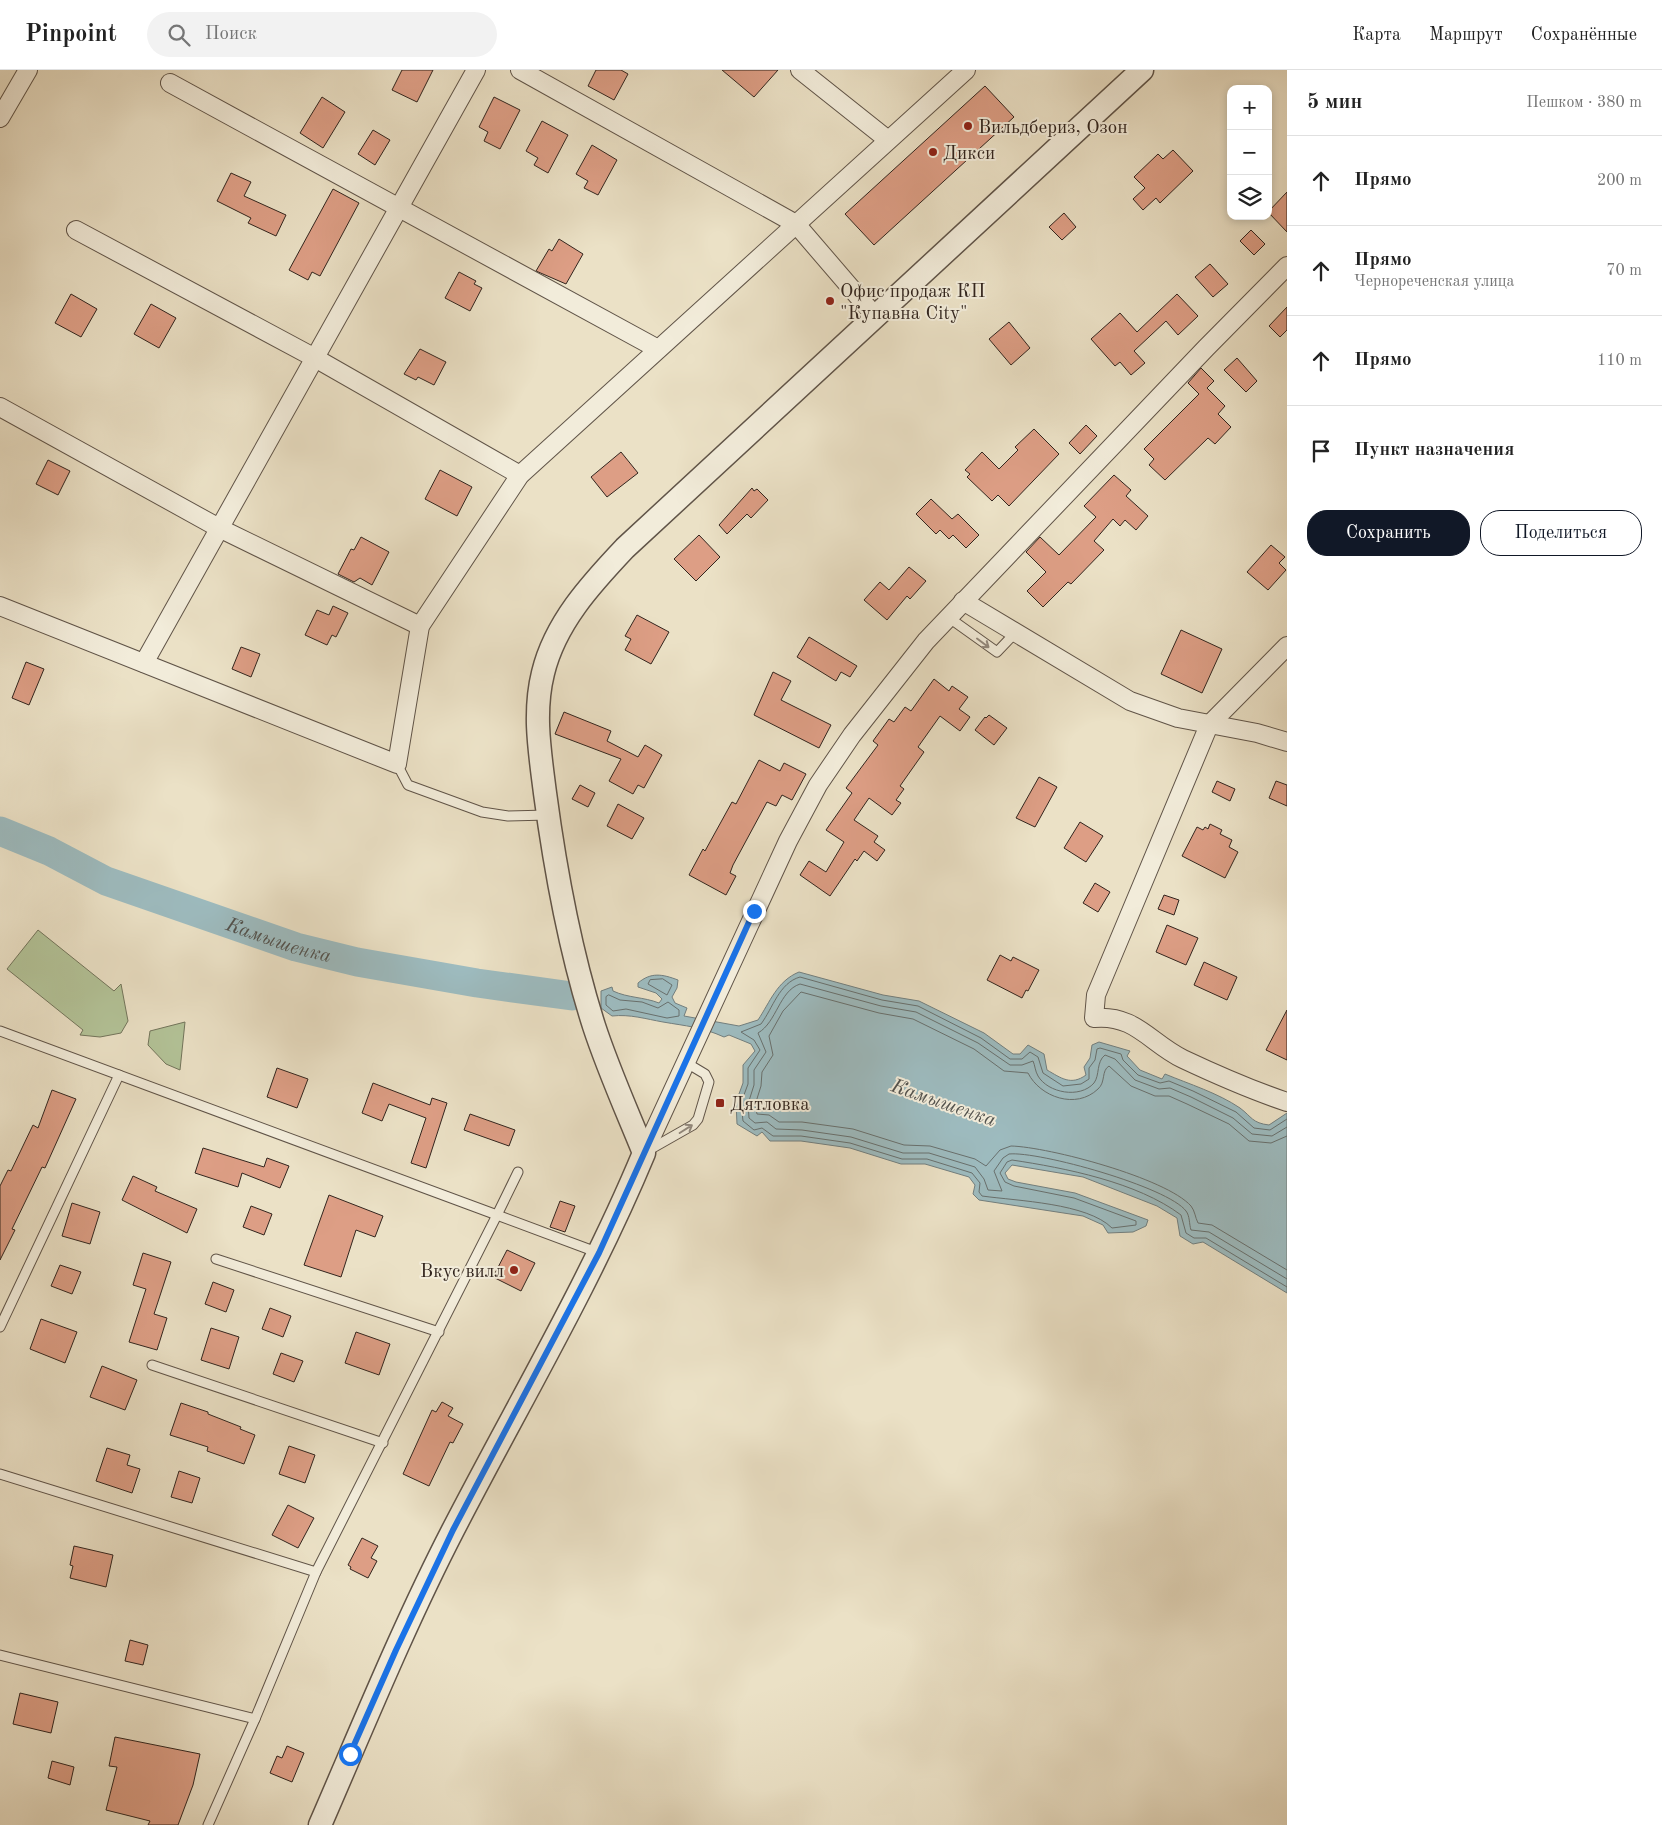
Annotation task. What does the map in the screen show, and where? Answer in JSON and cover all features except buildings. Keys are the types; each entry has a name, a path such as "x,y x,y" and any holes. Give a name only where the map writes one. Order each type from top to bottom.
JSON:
{"street":[{"path":"0,118 28,70"},
{"path":"144,663 476,70"},
{"path":"520,70 796,224 875,316"},
{"path":"800,70 888,140"},
{"path":"0,606 396,764 420,626 520,475 966,70"},
{"path":"644,1153 594,1026 563,898 548,815 538,714 539,691 548,654 569,615 584,593 625,548 1142,70"},
{"path":"170,83 658,349"},
{"path":"76,230 315,358 520,475"},
{"path":"320,1825 428,1580 599,1253 696,1037 788,841 829,769 902,668 948,617 1287,266"},
{"path":"0,407 219,528 420,626"},
{"path":"963,602 1130,701 1154,711 1209,725 1257,733 1287,742"},
{"path":"1287,646 1209,725 1096,995 1094,1018 1112,1016 1126,1021 1180,1058 1253,1091 1287,1102"}],"lane":[{"path":"948,617 997,652 1015,633"},
{"path":"396,764 408,785 482,812 508,816 548,815"},
{"path":"0,1030 599,1253"},
{"path":"644,1153 692,1125 698,1119 708,1082 705,1074 685,1062"},
{"path":"0,1327 119,1075"},
{"path":"208,1825 255,1719 316,1572 383,1443 518,1172"},
{"path":"216,1259 438,1332"},
{"path":"152,1365 383,1443"},
{"path":"0,1474 316,1572"},
{"path":"0,1654 255,1719"}],"green space":[{"path":"38,930 114,991 121,984 128,1021 121,1033 100,1037 80,1035 83,1030 7,969"},
{"path":"185,1022 180,1070 166,1064 148,1045 150,1031"}],"water":[{"path":"799,972 883,995 919,1001 984,1033 1013,1054 1020,1054 1028,1045 1044,1054 1047,1070 1066,1080 1076,1080 1086,1075 1084,1067 1090,1058 1092,1045 1099,1042 1130,1051 1127,1056 1140,1070 1162,1079 1165,1074 1213,1093 1240,1108 1259,1123 1269,1125 1287,1113 1287,1293 1203,1242 1193,1244 1180,1236 1177,1218 1157,1206 1083,1177 1012,1165 1005,1173 1008,1179 1016,1182 1075,1193 1148,1220 1146,1226 1133,1232 1108,1233 1103,1225 1083,1216 979,1200 973,1194 975,1185 969,1177 925,1164 901,1164 850,1148 801,1141 770,1141 762,1132 757,1136 737,1124 736,1102 743,1083 743,1065 755,1051 751,1044 729,1035 724,1037 694,1027 632,1016 612,1016 601,1008 601,991 612,987 613,991 659,1003 662,999 656,993 638,987 638,983 647,977 662,975 678,980 677,988 672,997 675,1003 687,1008 684,1016 739,1026 758,1020 780,986 791,976"}],"waterway":[{"name":"Камышенка","path":"0,831 49,851 106,881 296,947 357,962 477,983 572,996"}],"place":[{"name":"Вильдбериз, Озон","path":"968,126"},
{"name":"Дикси","path":"933,152"},
{"name":"Офис продаж КП \"Купавна City\"","path":"830,301"},
{"name":"Дятловка","path":"720,1103"},
{"name":"Вкус вилл","path":"514,1270"}],"route":[{"path":"350,1754 424,1588 599,1253 754,911"}]}
